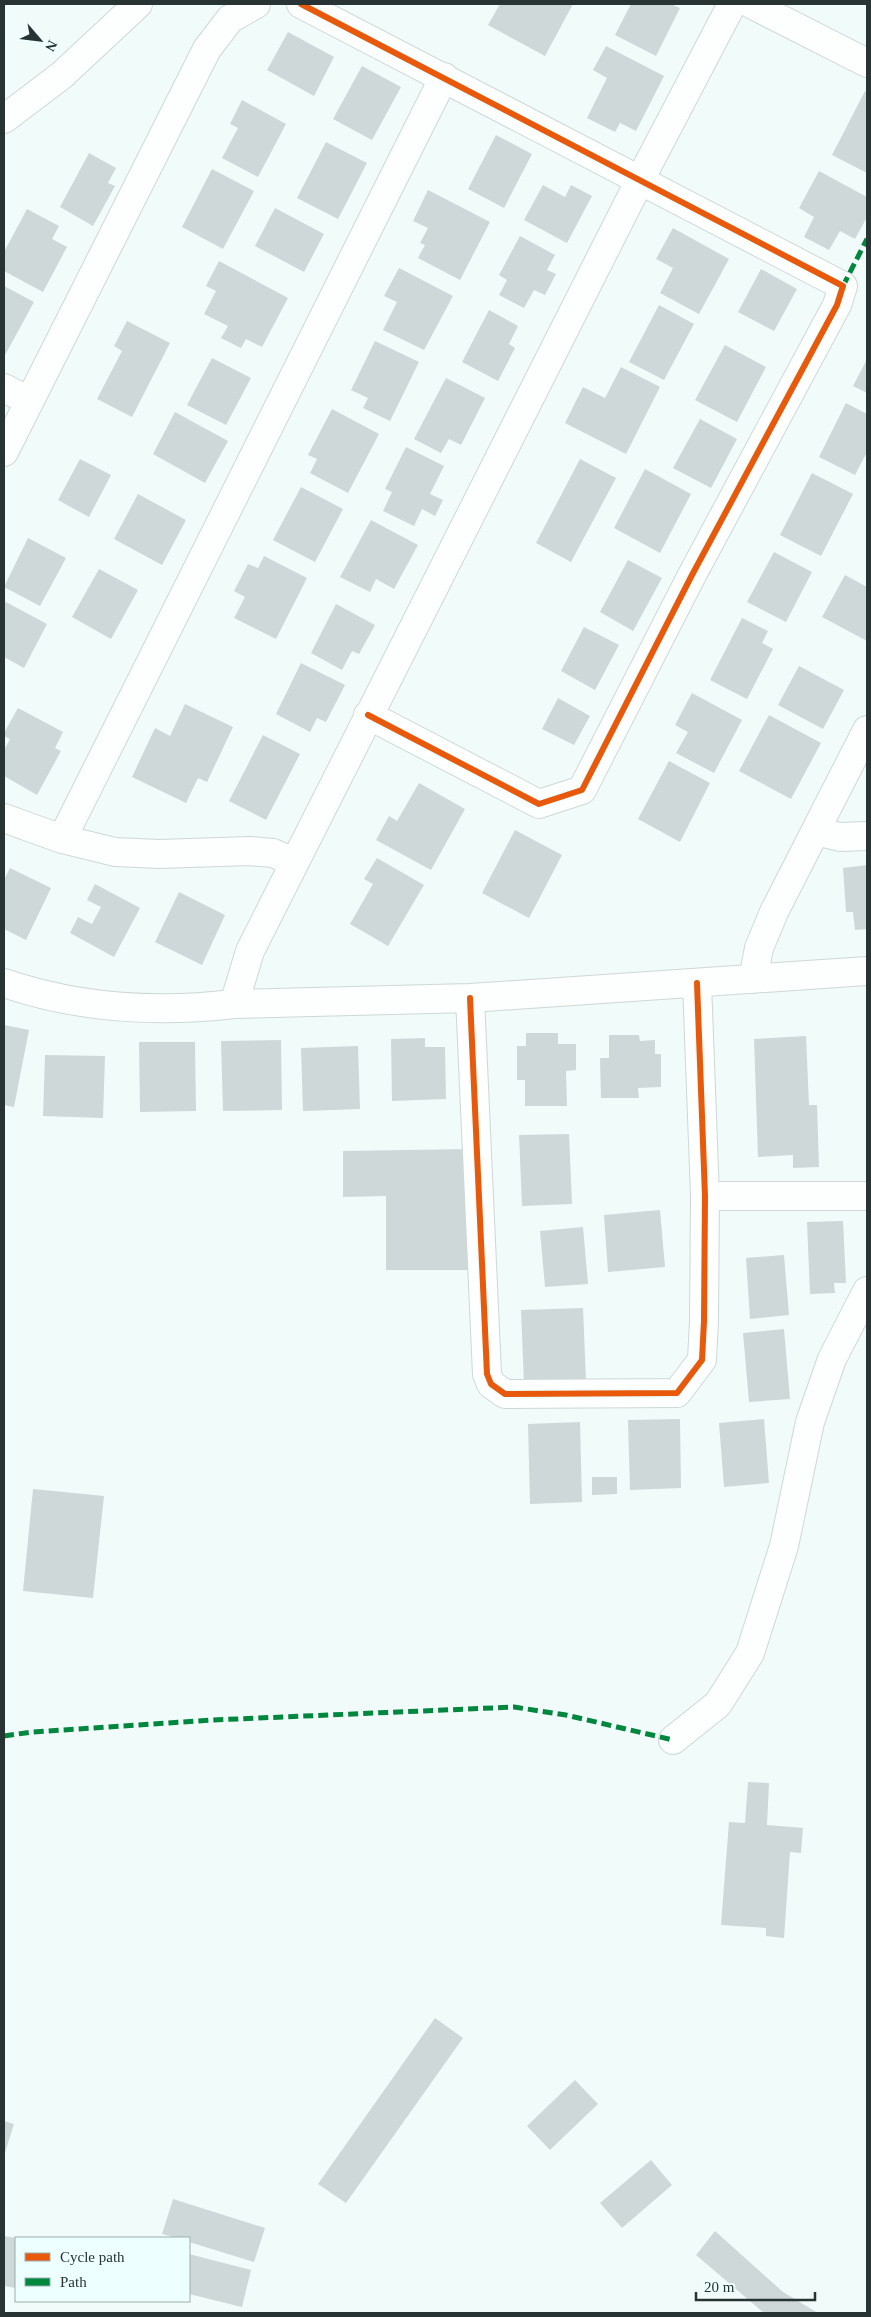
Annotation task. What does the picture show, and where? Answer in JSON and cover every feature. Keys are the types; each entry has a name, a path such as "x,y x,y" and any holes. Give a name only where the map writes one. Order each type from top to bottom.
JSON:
{"street":[{"path":"4,120 62,75 138,4"},
{"path":"4,452 206,49 230,19 256,4"},
{"path":"301,4 842,286 837,305 692,575 582,790 539,804 368,715"},
{"path":"234,1004 250,951 294,862 640,180 732,4"},
{"path":"751,4 867,63"},
{"path":"62,840 444,77"},
{"path":"4,388 29,400"},
{"path":"753,979 763,939 867,730"},
{"path":"4,818 62,840 115,852 159,854 248,850 272,853 294,862"},
{"path":"816,831 840,837 867,836"},
{"path":"4,983 35,993 98,1005 205,1008 234,1004 470,998 867,971"},
{"path":"470,998 487,1374 491,1384 506,1394 677,1393 702,1360 705,1196 697,982"},
{"path":"705,1196 867,1196"},
{"path":"673,1740 718,1704 750,1653 784,1546 810,1422 832,1359 867,1291"}],"building":[{"path":"500,4 573,4 545,56 488,25"},
{"path":"631,4 671,4 680,8 656,56 615,35"},
{"path":"288,32 334,57 314,96 267,70"},
{"path":"606,46 664,76 636,131 620,123 615,132 587,118 607,78 593,70"},
{"path":"362,66 401,87 372,140 333,119"},
{"path":"865,91 867,92 867,173 832,155"},
{"path":"242,100 286,124 258,177 222,158 238,128 230,124"},
{"path":"496,135 532,154 504,208 468,189"},
{"path":"326,142 367,163 338,219 297,198"},
{"path":"89,153 116,168 108,183 115,186 93,226 60,207"},
{"path":"212,169 254,191 223,249 182,227"},
{"path":"819,171 867,197 867,217 855,239 840,231 829,250 804,237 814,217 799,208"},
{"path":"543,185 565,197 571,185 592,196 567,243 524,220"},
{"path":"428,190 490,222 460,280 418,258 425,245 420,243 428,228 413,221"},
{"path":"275,208 324,234 304,272 255,246"},
{"path":"27,209 59,226 52,239 67,247 43,292 4,271 4,252"},
{"path":"673,228 729,259 699,314 660,293 673,268 656,259"},
{"path":"520,236 555,255 547,270 556,274 545,295 534,290 524,308 499,295 507,280 499,275"},
{"path":"219,261 288,298 262,347 246,339 241,348 221,338 228,326 204,314 216,291 206,286"},
{"path":"399,268 453,296 424,350 383,330 397,302 384,296"},
{"path":"761,269 797,289 774,331 738,312"},
{"path":"4,286 34,302 4,357"},
{"path":"659,305 694,324 664,380 629,362"},
{"path":"489,310 518,326 509,344 515,348 498,381 462,362"},
{"path":"127,321 170,343 132,417 97,399 122,351 114,346"},
{"path":"375,341 419,362 390,421 363,408 368,398 351,390"},
{"path":"725,345 766,367 737,422 695,400"},
{"path":"212,358 251,378 226,425 187,405"},
{"path":"867,359 867,393 853,386"},
{"path":"621,367 660,387 626,454 565,423 583,387 605,398"},
{"path":"446,378 485,398 461,445 449,439 441,453 414,439"},
{"path":"846,403 867,414 867,452 855,475 819,457"},
{"path":"332,409 379,434 348,493 310,473 317,459 308,455"},
{"path":"175,412 228,441 205,483 153,454"},
{"path":"700,419 737,439 711,488 673,468"},
{"path":"406,447 444,466 430,494 443,500 435,516 422,509 414,526 383,511 392,492 385,489"},
{"path":"80,459 111,475 89,517 58,500"},
{"path":"580,459 616,478 571,562 536,543"},
{"path":"645,469 691,494 660,553 614,528"},
{"path":"812,473 853,494 821,556 780,535"},
{"path":"301,487 343,509 315,562 273,540"},
{"path":"138,494 186,520 162,565 114,539"},
{"path":"371,520 418,545 394,589 376,579 370,592 340,577"},
{"path":"28,538 66,558 40,606 4,587"},
{"path":"774,552 812,572 786,622 747,602"},
{"path":"264,556 307,578 276,639 234,618 245,597 234,591 248,564 258,568"},
{"path":"628,560 662,578 633,631 600,612"},
{"path":"99,569 138,590 111,639 72,617"},
{"path":"845,575 867,587 867,641 822,617"},
{"path":"4,601 47,624 24,668 4,657"},
{"path":"336,604 375,625 359,654 352,651 342,670 311,653"},
{"path":"742,618 768,631 762,643 773,649 747,699 710,680"},
{"path":"584,627 619,645 595,690 561,671"},
{"path":"301,663 345,685 326,722 317,718 310,732 276,714"},
{"path":"799,666 844,690 823,729 778,705"},
{"path":"692,693 742,720 714,773 676,753 688,732 675,725"},
{"path":"558,698 590,716 574,745 542,729"},
{"path":"185,704 233,727 207,782 198,778 186,803 132,777 155,728 170,736"},
{"path":"18,708 63,732 55,748 61,751 37,795 4,776 4,750 10,739 4,736 4,733"},
{"path":"769,715 821,743 791,799 739,771"},
{"path":"263,735 300,754 266,820 229,801"},
{"path":"669,761 710,783 680,842 638,819"},
{"path":"419,783 465,809 431,870 376,840 389,816 397,821"},
{"path":"515,830 562,855 529,918 482,893"},
{"path":"377,858 424,885 388,946 350,924 373,884 364,879"},
{"path":"867,865 867,929 855,930 853,912 846,912 843,868"},
{"path":"10,868 51,888 26,940 4,929 4,880"},
{"path":"95,884 140,908 114,957 70,933 78,917 92,924 101,907 87,900"},
{"path":"179,892 225,915 202,965 155,942"},
{"path":"4,1025 29,1030 14,1107 4,1105"},
{"path":"526,1033 558,1033 558,1044 576,1044 576,1070 566,1071 567,1106 525,1106 525,1080 517,1080 517,1046 526,1046"},
{"path":"609,1035 639,1035 640,1041 655,1040 655,1054 661,1054 661,1087 638,1088 639,1098 601,1098 600,1058 609,1058"},
{"path":"806,1036 809,1105 817,1105 819,1167 793,1168 793,1155 758,1157 754,1039"},
{"path":"425,1038 425,1047 445,1047 446,1099 392,1101 391,1039"},
{"path":"281,1040 282,1110 223,1111 221,1041"},
{"path":"139,1042 195,1042 196,1111 140,1112"},
{"path":"358,1046 360,1109 303,1111 301,1048"},
{"path":"45,1055 105,1056 103,1118 43,1116"},
{"path":"569,1134 572,1204 522,1206 519,1135"},
{"path":"469,1149 469,1270 386,1270 386,1196 343,1197 343,1151"},
{"path":"660,1210 665,1267 608,1272 604,1215"},
{"path":"843,1221 846,1283 834,1283 835,1293 810,1294 807,1222"},
{"path":"583,1227 588,1284 545,1287 540,1231"},
{"path":"784,1255 789,1315 750,1319 746,1258"},
{"path":"583,1308 586,1381 524,1384 521,1310"},
{"path":"784,1329 790,1399 749,1402 743,1333"},
{"path":"680,1419 681,1488 630,1490 628,1420"},
{"path":"764,1419 769,1483 724,1487 719,1423"},
{"path":"580,1422 582,1502 530,1504 528,1424"},
{"path":"592,1477 617,1477 617,1494 592,1495"},
{"path":"33,1489 104,1496 93,1598 23,1591"},
{"path":"748,1782 769,1783 767,1825 803,1828 801,1853 790,1852 784,1938 766,1936 766,1928 721,1925 729,1822 745,1823"},
{"path":"435,2018 463,2038 346,2203 318,2184"},
{"path":"575,2080 598,2104 550,2150 527,2126"},
{"path":"4,2121 14,2124 4,2156"},
{"path":"651,2160 672,2185 622,2228 600,2203"},
{"path":"173,2199 265,2228 254,2262 190,2242 190,2237 173,2237 162,2234"},
{"path":"715,2231 783,2292 818,2313 764,2313 696,2255"},
{"path":"4,2236 15,2238 15,2288 4,2286"},
{"path":"190,2254 251,2270 242,2307 190,2294"}],"marked path":[{"path":"843,286 867,239"},
{"path":"4,1736 32,1732 213,1720 514,1707 566,1715 673,1740"}],"cycle path":[{"path":"301,4 843,286 837,305 692,575 582,790 539,804 368,715"},
{"path":"470,998 487,1374 491,1384 505,1394 677,1393 702,1360 704,1321 705,1196 697,983"}]}
